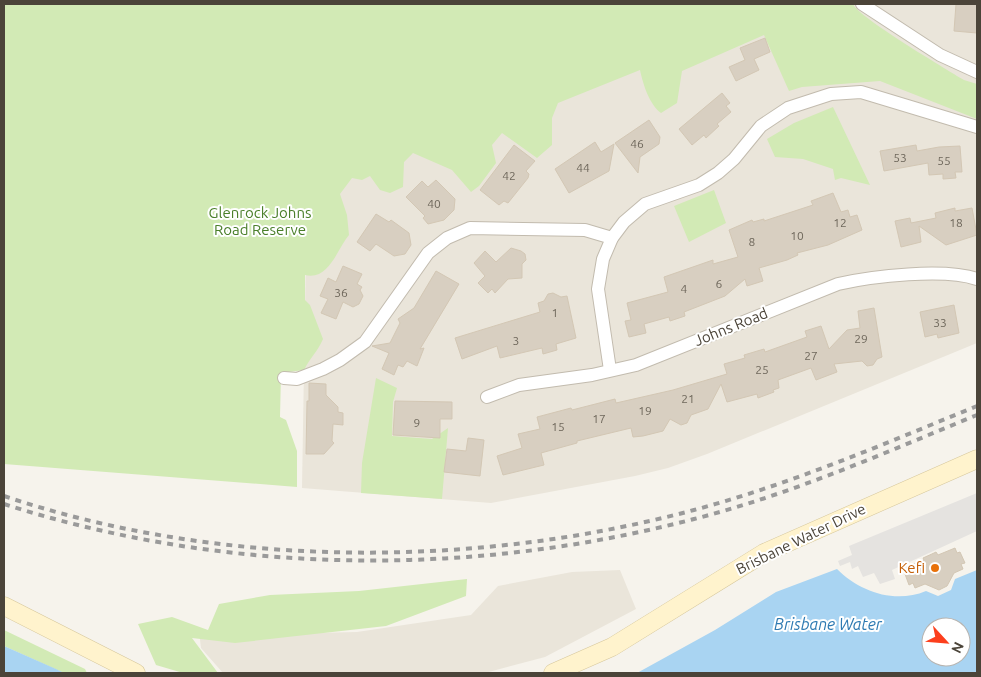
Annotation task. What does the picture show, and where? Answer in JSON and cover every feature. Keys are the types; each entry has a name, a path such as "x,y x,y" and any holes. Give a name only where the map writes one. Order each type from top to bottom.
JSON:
{"main road":[{"name":"Brisbane Water Drive","path":"553,673 612,647 764,553 977,459"},
{"path":"4,606 136,673"}],"street":[{"path":"862,4 940,55 977,72"},
{"path":"610,370 598,289 603,259 612,238 624,222 645,204 699,185 718,173 734,159 762,126 788,108 831,94 861,92 977,128"},
{"path":"284,378 297,379 323,369 340,360 365,342 428,253 447,238 462,231 470,228 584,230 612,238"},
{"name":"Johns Road","path":"487,397 518,385 636,365 838,284 871,276 963,274 977,280"}],"shaded area":[{"path":"787,4 977,4 977,343 707,454 668,468 635,476 491,503 302,488 307,189"},
{"path":"977,493 977,531 892,570 895,579 880,584 874,573 863,577 858,566 852,569 850,562 840,566 838,561 852,555 849,546"},
{"path":"620,570 636,609 545,657 485,673 223,673 201,648 199,631 271,634 357,632 471,615 498,586 572,572"}],"green space":[{"name":"Glenrock Johns Road Reserve","path":"4,4 853,4 858,11 904,43 964,80 977,84 977,119 880,81 802,87 789,91 764,35 682,71 677,103 661,113 650,99 640,70 558,103 552,118 552,145 537,158 502,133 492,145 496,163 479,186 471,192 452,170 413,153 404,162 403,187 390,193 380,190 370,176 362,180 352,178 340,194 347,215 349,235 326,269 313,276 305,275 305,300 310,305 323,339 304,370 281,373 280,417 286,420 297,451 297,487 4,464"},
{"path":"833,107 870,185 841,178 835,180 833,169 803,159 775,157 767,139 794,123"},
{"path":"714,190 726,223 689,242 674,206"},
{"path":"376,378 397,388 393,402 392,436 432,439 448,428 442,499 361,493 362,463"},
{"path":"467,579 466,596 386,626 235,643 192,638 218,673 183,673 156,665 138,624 172,617 208,630 219,604 270,595 359,591"},
{"path":"4,630 85,669 87,673 64,673 4,646"}],"water":[{"name":"Brisbane Water","path":"837,569 856,584 879,594 890,596 914,595 926,591 938,596 951,590 955,579 977,570 977,673 637,673 715,630 776,592"},
{"path":"4,646 56,669 64,673 4,673"}],"building":[{"path":"956,4 977,4 977,33 954,31"},
{"path":"765,38 770,52 754,59 759,70 736,81 729,67 745,60 740,48"},
{"path":"722,93 730,103 726,106 731,112 717,124 719,126 706,138 704,135 692,145 679,129"},
{"path":"649,120 660,137 659,144 640,157 638,173 615,143"},
{"path":"595,142 601,152 614,144 609,171 569,193 555,169"},
{"path":"514,145 535,161 526,171 529,174 528,178 508,203 504,201 499,205 480,190"},
{"path":"916,145 917,151 960,146 962,172 955,172 956,178 943,179 943,174 929,175 928,163 884,171 880,151"},
{"path":"436,180 455,199 454,210 444,220 428,224 423,218 425,216 406,197 422,181 428,187"},
{"path":"833,193 841,212 848,210 850,217 857,215 862,230 828,245 797,253 798,255 787,260 759,268 763,281 747,286 745,279 725,296 684,312 685,316 670,321 669,317 644,324 646,333 629,337 625,321 631,320 627,303 668,292 664,277 713,260 713,264 738,257 729,230 752,220 753,222 764,219 764,221 813,205 811,201"},
{"path":"955,208 955,211 972,208 977,235 946,245 919,226 921,242 901,247 895,221 910,218 911,223 936,218 935,213"},
{"path":"376,214 389,222 391,220 409,233 411,245 405,254 394,256 376,244 370,251 357,242"},
{"path":"511,248 525,254 526,260 522,264 522,278 508,279 495,293 492,289 488,293 478,283 485,276 474,263 485,251 496,262"},
{"path":"343,266 362,274 357,284 362,287 360,290 363,296 359,304 353,307 343,302 336,319 321,313 328,299 320,296 328,278 336,282"},
{"path":"436,271 459,284 420,349 424,348 417,366 407,361 403,367 398,365 394,375 382,369 389,353 372,346 390,343 400,323 398,319 414,308"},
{"path":"553,293 561,297 567,296 576,338 556,344 557,350 543,354 542,348 500,358 497,346 462,359 455,338 540,312 538,303 544,301 548,294"},
{"path":"954,305 959,333 938,338 937,334 925,337 920,312"},
{"path":"874,308 882,357 877,359 873,365 867,366 862,361 834,364 837,372 816,380 811,368 778,380 779,388 773,390 774,392 758,398 757,394 727,402 721,384 708,409 691,415 687,423 681,425 670,419 663,431 643,436 633,437 631,428 577,441 577,443 541,453 544,465 503,475 497,456 522,448 518,434 540,429 537,417 615,399 616,403 673,390 727,374 724,364 745,358 744,355 764,349 765,352 807,337 805,331 821,326 829,349 847,330 860,328 858,311"},
{"path":"309,383 326,384 326,395 338,407 338,412 343,413 343,425 333,424 332,441 334,443 324,454 306,454"},
{"path":"395,401 452,402 452,419 440,419 440,438 393,435"},
{"path":"468,438 484,440 480,476 444,472 447,449 466,451"},
{"name":"Kefi","path":"955,548 957,553 960,552 965,563 961,564 963,569 954,573 947,586 939,590 925,584 915,588 913,583 909,585 905,574 909,573 906,567 924,560 923,558 936,552 938,555"}],"railway":[{"path":"4,496 87,520 172,537 260,548 348,552 436,551 524,543 610,529 730,500 802,476 977,406"},
{"path":"4,504 88,527 173,545 260,556 348,560 435,559 522,552 609,538 730,509 837,472 977,415"}],"place":[{"name":"Kefi","path":"935,568"}]}
